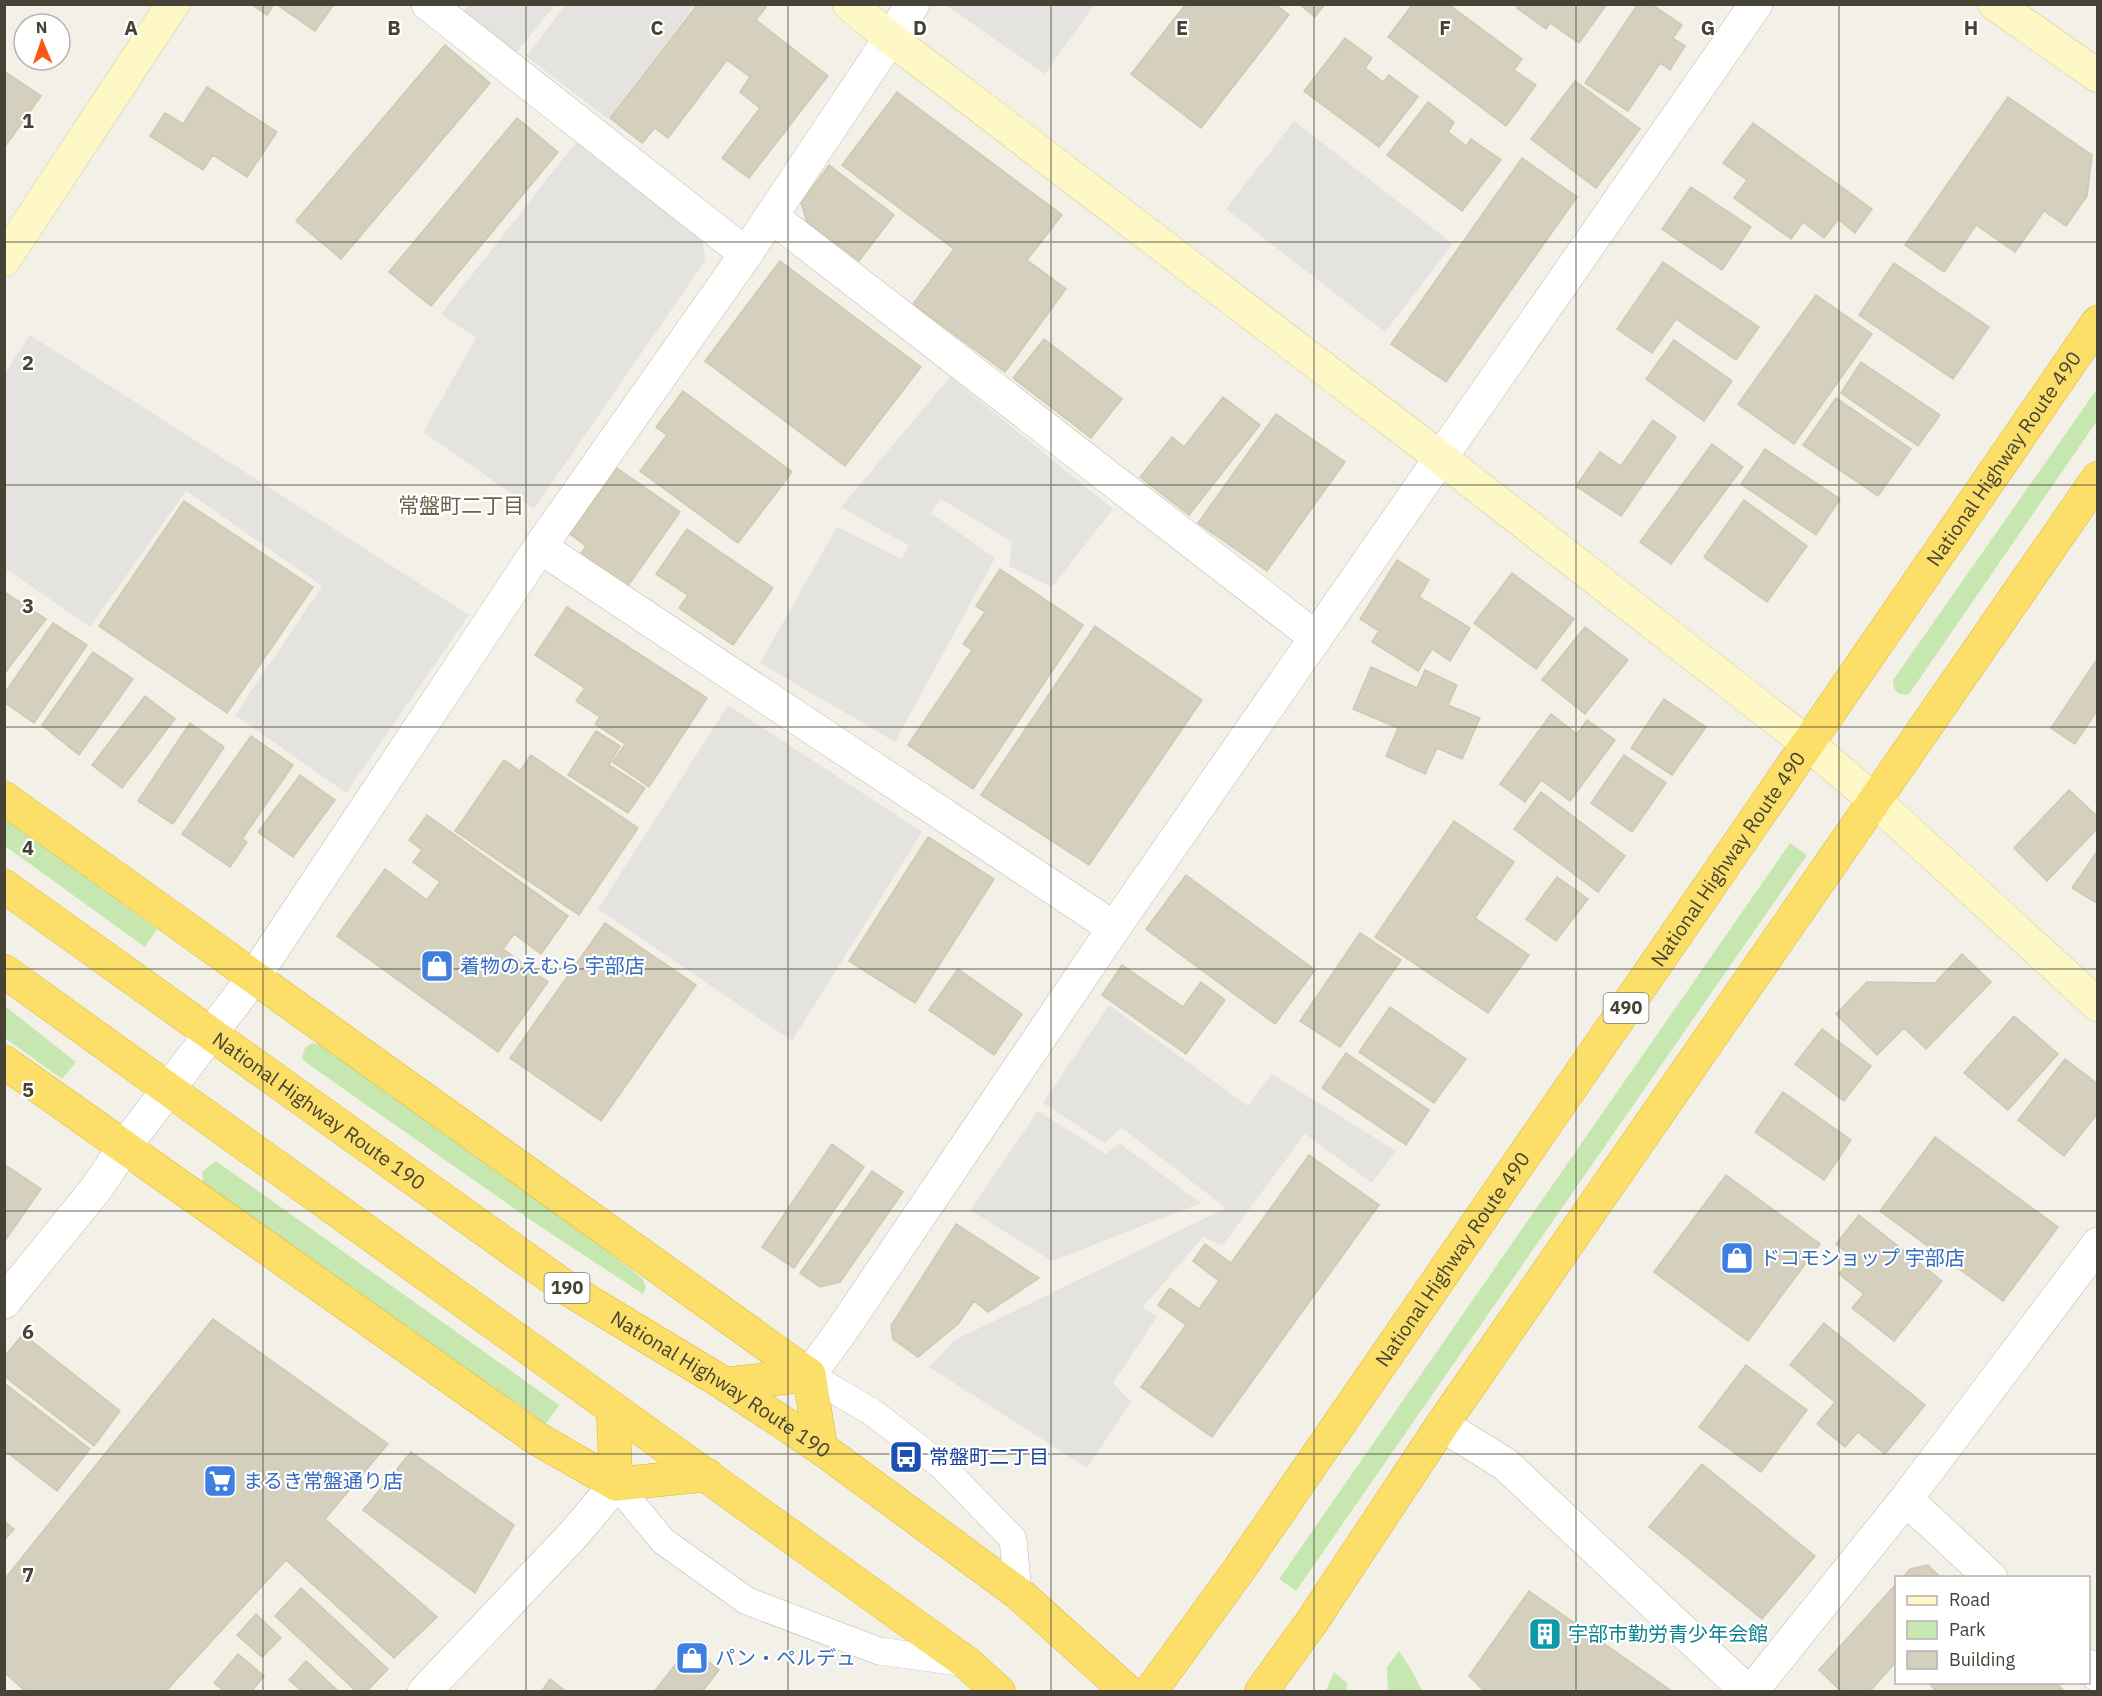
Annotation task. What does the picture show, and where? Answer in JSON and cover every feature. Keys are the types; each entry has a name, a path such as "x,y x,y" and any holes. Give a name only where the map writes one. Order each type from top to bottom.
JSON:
{"highway":[{"name":"National Highway Route 490","path":"1150,1692 1252,1552 2097,322"},
{"path":"1261,1692 1311,1623 1442,1425 2097,478"},
{"path":"4,798 809,1374 821,1448"},
{"name":"National Highway Route 190","path":"4,886 568,1289 725,1384 821,1448 1018,1593 1128,1692"},
{"path":"4,971 967,1663 999,1692"},
{"path":"4,1062 536,1438 616,1484 707,1475"},
{"path":"725,1384 809,1374"},
{"path":"613,1409 616,1484"}],"street":[{"path":"4,260 173,4"},
{"path":"428,4 746,254"},
{"path":"849,4 890,38 1441,458 1807,743 1874,800 2097,1005"},
{"path":"4,1302 96,1189 125,1146 254,977 540,547 746,254 913,4"},
{"path":"809,1374 840,1333 1114,928 1315,637 1756,4"},
{"path":"1995,4 2097,76"},
{"path":"771,216 1315,637"},
{"path":"540,547 1114,928"},
{"path":"1442,1425 1504,1464 1750,1692 1906,1499 2097,1244"},
{"path":"424,1692 573,1534 616,1484"},
{"path":"1906,1499 1989,1576"}],"lane":[{"path":"809,1374 872,1412 942,1466 1013,1539 1018,1593"},
{"path":"616,1484 663,1540 747,1601 879,1651 967,1663"}],"green space":[{"path":"2097,389 2097,421 1909,694 1897,692 1893,680"},
{"path":"5,818 157,929 145,947 5,846"},
{"path":"1790,843 1807,855 1296,1591 1279,1579"},
{"path":"5,1006 76,1062 62,1079 5,1038"},
{"path":"312,1043 320,1045 531,1193 642,1278 646,1287 643,1294 532,1221 308,1064 302,1058 305,1048"},
{"path":"216,1161 559,1405 546,1424 203,1183 202,1172"},
{"path":"1399,1651 1422,1691 1388,1691 1387,1667"},
{"path":"1334,1672 1347,1683 1347,1691 1326,1691"}],"shaded area":[{"path":"949,4 1094,5 1045,74 947,6"},
{"path":"468,5 555,5 516,53 463,11"},
{"path":"566,5 695,5 608,119 526,56"},
{"path":"1294,121 1453,244 1385,332 1226,209"},
{"path":"577,141 703,240 705,261 534,509 423,432 476,338 441,314"},
{"path":"30,335 469,615 346,793 235,715 322,586 186,491 90,627 5,568 5,373"},
{"path":"950,377 1113,509 1052,587 1009,566 1012,542 941,499 931,513 995,558 895,742 760,663 837,527 901,559 909,546 841,507"},
{"path":"728,705 922,832 792,1041 598,909"},
{"path":"1109,1005 1248,1106 1272,1074 1396,1151 1372,1183 1305,1134 1222,1246 1203,1237 1143,1307 1157,1317 1113,1383 1131,1402 1087,1468 929,1367 955,1340 1226,1208 1122,1128 1104,1143 1043,1103"},
{"path":"1038,1111 1106,1154 1119,1143 1201,1203 1052,1261 970,1210"}],"building":[{"path":"251,4 274,4 267,15"},
{"path":"276,4 334,4 315,31"},
{"path":"698,4 763,4 766,7 756,20 828,76 749,178 722,158 760,108 740,92 750,77 727,60 668,138 655,128 642,143 610,118"},
{"path":"1186,4 1275,4 1289,15 1201,128 1131,74"},
{"path":"1299,4 1325,4 1315,17"},
{"path":"1413,4 1448,4 1522,59 1514,70 1536,85 1506,126 1388,37"},
{"path":"1519,4 1607,4 1579,43 1550,23 1546,29 1517,8"},
{"path":"1638,4 1651,4 1682,25 1673,38 1685,46 1670,70 1660,63 1628,111 1585,83"},
{"path":"1345,38 1372,58 1365,68 1383,82 1389,75 1418,97 1379,147 1304,91"},
{"path":"445,45 490,83 341,259 296,221"},
{"path":"4,71 41,96 4,148"},
{"path":"1575,81 1640,129 1596,188 1531,139"},
{"path":"207,87 277,132 247,177 213,155 203,170 150,136 165,113 183,124"},
{"path":"897,92 1062,215 1027,260 1066,289 1005,372 913,304 954,249 842,165"},
{"path":"2008,97 2092,155 2087,196 2066,226 2044,211 2015,252 1976,225 1944,272 1905,245"},
{"path":"1428,102 1454,122 1448,132 1466,146 1471,139 1501,160 1462,211 1387,155"},
{"path":"517,118 558,152 431,306 389,272"},
{"path":"1753,123 1872,209 1855,233 1838,219 1824,238 1803,222 1791,239 1734,198 1747,180 1723,163"},
{"path":"1522,158 1577,197 1446,382 1391,344"},
{"path":"829,165 894,215 859,261 807,222 801,203"},
{"path":"1691,187 1751,227 1722,270 1662,229"},
{"path":"780,261 921,367 845,466 705,361"},
{"path":"1663,262 1759,327 1736,360 1676,319 1652,353 1617,329"},
{"path":"1894,263 1989,327 1953,379 1859,315"},
{"path":"1816,295 1872,334 1794,444 1738,404"},
{"path":"1044,339 1122,399 1091,438 1013,378"},
{"path":"1674,340 1732,381 1704,421 1646,379"},
{"path":"1861,362 1940,415 1918,446 1841,393"},
{"path":"683,391 792,472 738,543 640,471 667,435 656,427"},
{"path":"1223,397 1260,425 1189,515 1140,477 1172,437 1184,447"},
{"path":"1836,398 1911,449 1878,496 1803,445"},
{"path":"1276,414 1345,462 1267,571 1198,523"},
{"path":"1653,420 1676,437 1621,516 1576,486 1600,452 1621,466"},
{"path":"1712,444 1743,467 1671,564 1640,542"},
{"path":"1765,449 1840,499 1816,535 1741,484"},
{"path":"617,468 680,512 625,590 578,558 586,546 570,534"},
{"path":"1744,500 1807,546 1767,602 1704,557"},
{"path":"184,501 313,587 227,713 99,626"},
{"path":"687,529 773,588 733,645 679,608 688,595 656,574"},
{"path":"1397,560 1429,580 1419,597 1470,628 1450,661 1432,649 1418,671 1372,642 1379,631 1360,619"},
{"path":"1000,569 1083,625 973,789 908,745 972,650 963,644 985,612 976,606"},
{"path":"1512,573 1574,619 1536,669 1474,623"},
{"path":"4,592 46,619 4,674"},
{"path":"567,607 707,698 649,787 613,762 625,744 595,724 600,717 576,701 585,688 535,655"},
{"path":"53,623 87,645 34,723 4,702 4,694"},
{"path":"1095,626 1202,700 1089,865 981,795"},
{"path":"1585,627 1628,660 1585,714 1542,680"},
{"path":"93,652 133,679 79,755 42,725"},
{"path":"2098,658 2098,709 2075,744 2051,728"},
{"path":"1371,667 1417,688 1425,670 1457,685 1448,705 1480,718 1462,759 1437,748 1425,774 1386,756 1398,728 1353,709"},
{"path":"145,696 175,719 122,788 92,765"},
{"path":"1664,699 1706,727 1672,775 1631,748"},
{"path":"1551,714 1577,734 1587,720 1615,740 1570,801 1541,780 1525,802 1500,784"},
{"path":"190,723 224,747 173,824 138,801"},
{"path":"596,731 620,746 609,765 645,788 628,813 568,775"},
{"path":"251,736 293,765 242,839 247,842 230,867 182,834"},
{"path":"531,755 638,828 579,915 455,831 504,760 520,771"},
{"path":"1624,755 1666,783 1632,832 1591,803"},
{"path":"300,775 335,800 293,857 258,832"},
{"path":"2069,790 2098,817 2098,828 2047,881 2014,848"},
{"path":"1541,792 1625,856 1598,892 1514,829"},
{"path":"427,815 568,916 541,954 514,934 503,949 548,982 498,1052 337,936 385,869 427,900 440,882 413,862 422,850 409,840"},
{"path":"1454,821 1514,862 1475,918 1529,955 1488,1013 1375,937"},
{"path":"928,837 994,879 915,1003 849,961"},
{"path":"2098,850 2098,904 2072,888"},
{"path":"1186,875 1315,970 1275,1024 1146,929"},
{"path":"1557,877 1588,899 1556,941 1526,919"},
{"path":"605,923 696,985 601,1121 510,1058"},
{"path":"1360,933 1401,960 1340,1047 1300,1021"},
{"path":"1962,954 1991,982 1926,1049 1904,1028 1877,1055 1836,1014 1867,982 1935,983"},
{"path":"1122,965 1183,1007 1201,982 1225,1000 1186,1054 1102,995"},
{"path":"958,969 1022,1014 994,1055 929,1010"},
{"path":"1390,1007 1466,1059 1434,1103 1359,1052"},
{"path":"2014,1016 2058,1054 2008,1110 1964,1073"},
{"path":"1822,1029 1871,1066 1844,1101 1795,1064"},
{"path":"1346,1053 1429,1110 1406,1145 1322,1088"},
{"path":"2065,1059 2098,1084 2098,1113 2064,1156 2018,1120"},
{"path":"1783,1092 1851,1140 1824,1180 1755,1132"},
{"path":"1935,1137 2058,1227 2003,1301 1880,1211"},
{"path":"832,1144 864,1167 794,1268 762,1247"},
{"path":"1309,1155 1379,1205 1212,1437 1141,1387 1186,1325 1158,1305 1170,1288 1199,1309 1219,1281 1193,1261 1205,1244 1231,1263"},
{"path":"4,1164 41,1189 4,1242"},
{"path":"872,1171 903,1192 840,1282 820,1287 800,1273"},
{"name":"ドコモショップ 宇部店","path":"1726,1175 1820,1244 1748,1341 1654,1272"},
{"path":"1859,1215 1942,1281 1894,1341 1852,1308 1864,1294 1839,1274 1853,1257 1836,1244"},
{"path":"956,1224 1039,1278 988,1312 974,1301 958,1324 918,1357 893,1339 891,1326"},
{"name":"まるき常盤通り店","path":"213,1319 388,1444 325,1519 437,1617 394,1658 286,1560 165,1692 26,1692 4,1672 4,1580"},
{"path":"1824,1323 1925,1405 1885,1454 1858,1432 1845,1447 1817,1424 1835,1402 1790,1365"},
{"path":"23,1334 120,1411 94,1446 4,1376 4,1357"},
{"path":"1746,1365 1807,1410 1761,1472 1699,1427"},
{"path":"4,1383 90,1449 57,1491 4,1450"},
{"path":"411,1452 514,1525 475,1593 363,1510"},
{"path":"1702,1464 1815,1556 1762,1619 1649,1527"},
{"path":"4,1521 14,1529 4,1540"},
{"path":"1928,1565 1939,1576 1904,1576 1910,1569"},
{"path":"1895,1585 1895,1663 1869,1692 1842,1692 1819,1670"},
{"path":"301,1588 388,1669 366,1692 357,1692 275,1616"},
{"name":"宇部市勤労青少年会館","path":"1529,1591 1673,1692 1485,1692 1469,1676"},
{"path":"256,1614 281,1638 262,1657 237,1635"},
{"name":"パン・ペルデュ","path":"689,1647 719,1670 702,1692 654,1692"},
{"path":"238,1654 264,1676 251,1692 225,1692 214,1683"},
{"path":"306,1661 339,1692 303,1692 289,1680"},
{"path":"550,1679 567,1692 541,1692"},
{"path":"1930,1684 2057,1684 2065,1692 1937,1692"}],"place":[{"name":"着物のえむら 宇部店","path":"437,966"},
{"name":"ドコモショップ 宇部店","path":"1737,1258"},
{"name":"常盤町二丁目","path":"906,1457"},
{"name":"まるき常盤通り店","path":"220,1481"},
{"name":"宇部市勤労青少年会館","path":"1545,1634"},
{"name":"パン・ペルデュ","path":"692,1658"}],"district":[{"name":"常盤町二丁目","path":"461,506"}]}
